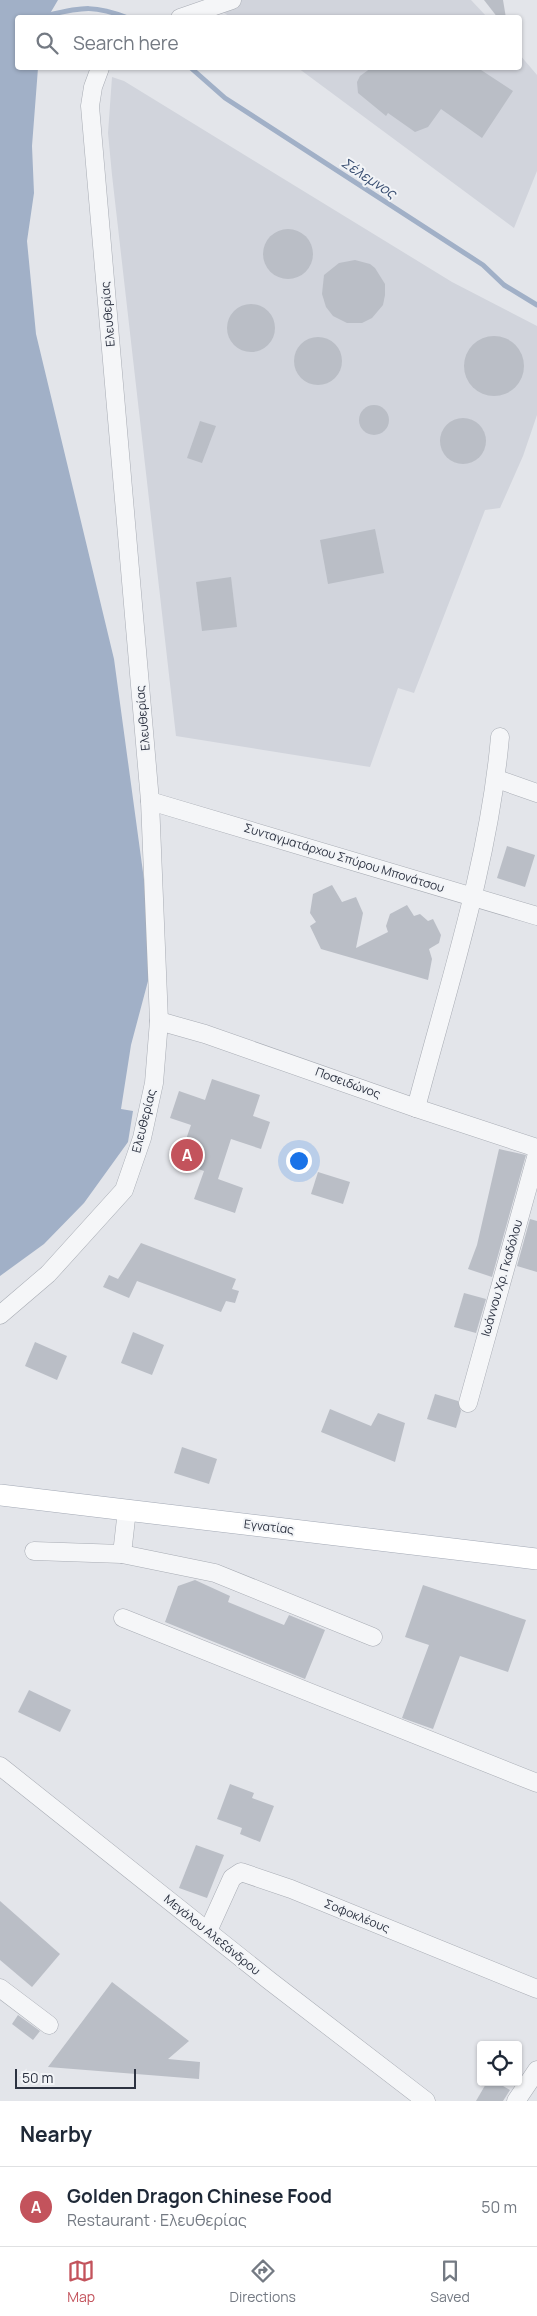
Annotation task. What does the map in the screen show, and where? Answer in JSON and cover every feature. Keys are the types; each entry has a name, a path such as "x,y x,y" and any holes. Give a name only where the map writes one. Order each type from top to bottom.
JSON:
{"main road":[{"name":"Εγνατίας","path":"0,1495 537,1559"}],"street":[{"path":"189,15 232,0"},
{"name":"Ελευθερίας","path":"0,1315 48,1274 124,1190 142,1138 154,1083 159,1021 150,801 90,106 93,87 99,70"},
{"path":"416,1108 472,897 497,779 500,737"},
{"path":"497,779 537,793"},
{"name":"Συνταγματάρχου Σπύρου Μπονάτσου","path":"150,801 537,916"},
{"name":"Ποσειδώνος","path":"159,1021 215,1037 416,1108 537,1148"},
{"name":"Ιωάννου Χρ. Γκαδόλου","path":"468,1402 537,1154"},
{"path":"122,1554 127,1510"},
{"path":"34,1551 122,1554 215,1573 373,1636"},
{"path":"123,1618 537,1783"},
{"name":"Μεγάλου Αλεξάνδρου","path":"0,1766 303,2007 426,2101"},
{"name":"Σοφοκλέους","path":"208,1931 232,1878 241,1872 291,1889 537,1990"},
{"path":"0,1988 49,2025"},
{"path":"516,2101 537,2070"}],"shaded area":[{"path":"242,0 471,0 485,15 227,15 217,7"},
{"path":"522,57 537,75 537,171 514,228 301,70 522,70"},
{"path":"112,77 124,81 452,282 537,326 537,415 523,456 500,508 485,510 414,693 398,688 370,767 176,736 112,175 108,133"}],"water":[{"path":"0,0 58,0 49,15 15,15 15,70 38,70 32,146 34,193 27,241 36,334 114,659 148,909 152,966 131,1045 121,1109 133,1111 128,1142 84,1203 44,1244 0,1276"}],"building":[{"path":"484,0 503,0 506,15 496,15"},
{"path":"368,70 481,70 513,91 482,138 441,109 428,127 415,132 388,113 386,116 358,93 357,82 360,76"},
{"path":"283,229 293,229 306,236 313,249 313,259 306,272 293,279 283,279 274,275 267,268 263,259 263,249 267,240 274,233"},
{"path":"355,260 370,264 375,268 385,284 385,295 383,305 372,318 362,323 347,323 333,316 326,307 322,294 324,275 339,263"},
{"path":"251,304 260,306 268,311 273,319 275,328 273,337 268,345 260,350 251,352 242,350 234,345 229,337 227,328 229,319 234,311 242,306"},
{"path":"494,336 511,341 519,349 524,366 519,383 511,391 494,396 477,391 469,383 464,366 469,349 477,341"},
{"path":"313,337 323,337 335,344 342,356 342,366 335,378 323,385 313,385 305,381 298,374 294,366 294,356 298,348 305,341"},
{"path":"374,405 380,406 388,414 388,426 380,434 374,435 368,434 360,426 359,420 360,414 368,406"},
{"path":"463,418 476,422 482,428 486,441 482,454 476,460 463,464 450,460 444,454 440,441 444,428 450,422"},
{"path":"200,421 216,426 202,463 187,458"},
{"path":"375,529 384,573 328,584 320,540"},
{"path":"231,577 237,627 202,631 196,582"},
{"path":"507,846 535,855 525,887 497,878"},
{"path":"332,885 342,902 356,897 363,913 356,948 388,932 386,926 390,914 407,905 414,916 420,914 428,921 433,919 441,935 439,943 429,949 432,959 428,980 321,949 310,926 316,922 310,913 313,894"},
{"path":"212,1079 260,1095 253,1116 270,1122 261,1149 231,1139 218,1179 243,1188 235,1213 194,1199 204,1171 178,1162 191,1125 170,1118 179,1091 205,1100"},
{"path":"499,1149 526,1155 492,1277 468,1269 477,1245"},
{"path":"318,1172 350,1182 343,1204 311,1194"},
{"path":"530,1219 537,1221 537,1272 517,1266"},
{"path":"141,1243 236,1279 232,1289 239,1291 235,1303 226,1301 221,1312 137,1281 129,1298 103,1287 109,1275 118,1279"},
{"path":"464,1293 486,1299 476,1333 454,1327"},
{"path":"133,1332 164,1345 152,1375 121,1363"},
{"path":"35,1342 67,1356 57,1380 25,1366"},
{"path":"435,1394 458,1401 461,1411 456,1428 427,1419"},
{"path":"330,1409 371,1426 378,1413 405,1423 395,1462 321,1432"},
{"path":"182,1447 217,1459 209,1484 174,1473"},
{"path":"195,1580 230,1596 228,1602 284,1625 289,1615 325,1630 305,1679 165,1622 178,1586"},
{"path":"423,1585 526,1620 508,1672 460,1656 433,1729 402,1718 429,1645 405,1637"},
{"path":"29,1690 71,1710 60,1732 18,1712"},
{"path":"230,1784 254,1793 252,1798 274,1806 260,1842 240,1834 242,1828 217,1819"},
{"path":"196,1845 224,1855 207,1898 179,1888"},
{"path":"0,1901 60,1954 32,1987 0,1960"},
{"path":"112,1982 189,2041 168,2059 200,2062 199,2079 48,2067"},
{"path":"18,2015 40,2031 33,2040 12,2024"},
{"path":"485,2086 503,2086 510,2090 503,2101 476,2101"}],"waterway":[{"name":"Σέλεμνος","path":"49,15 80,9 97,9 120,15"},
{"name":"Σέλεμνος","path":"193,70 225,98 483,265 504,285 537,305"}],"place":[{"name":"Golden Dragon Chinese Food","path":"187,1155"}]}
